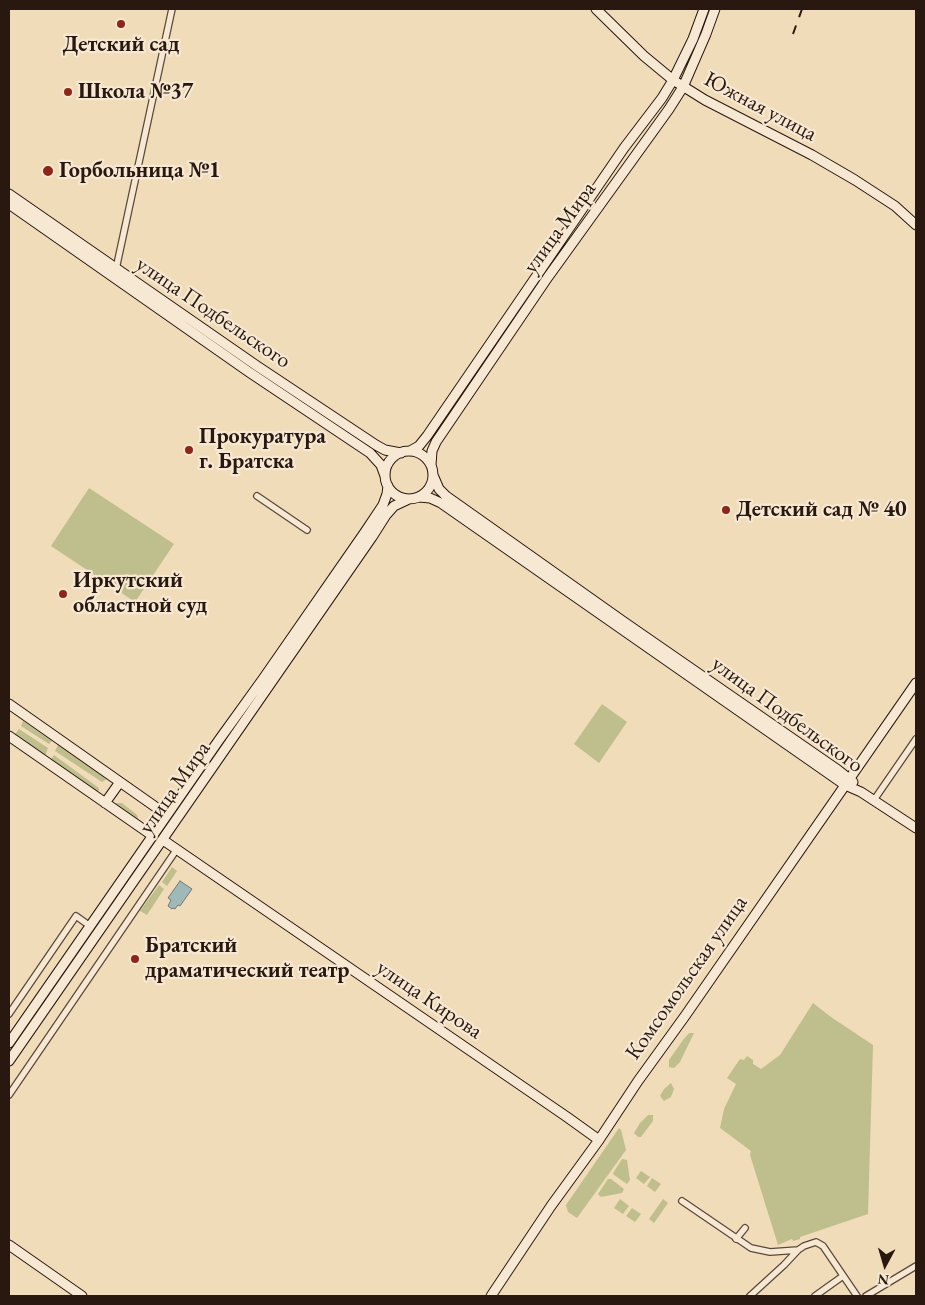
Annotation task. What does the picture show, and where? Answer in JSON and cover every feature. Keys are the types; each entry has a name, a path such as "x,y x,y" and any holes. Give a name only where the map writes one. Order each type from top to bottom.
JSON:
{"main road":[{"name":"Южная улица","path":"596,9 648,60 673,80 705,100 812,155 855,180 895,206 916,225"},
{"name":"улица Мира","path":"405,452 419,446 427,436 624,148 662,98 693,39 704,9"},
{"name":"улица Мира","path":"431,465 433,446 445,428 548,277 684,87 715,9"},
{"name":"улица Подбельского","path":"9,194 116,269 249,372 370,453 382,465 385,476"},
{"name":"улица Подбельского","path":"9,204 376,446 385,450 405,452"},
{"path":"369,535 390,509 400,502 419,497 428,490 432,481 431,465 424,457 420,454 405,452 396,455 389,462 385,476 390,490 399,497 409,499"},
{"name":"улица Подбельского","path":"433,476 439,488 446,496 768,726 916,828"},
{"path":"369,535 384,505 388,486"},
{"name":"улица Подбельского","path":"419,497 441,502 554,582 768,726"},
{"name":"улица Мира","path":"9,1043 219,740 369,535"},
{"name":"улица Мира","path":"9,1061 163,840 369,535"},
{"name":"Комсомольская улица","path":"491,1296 551,1206 599,1140 638,1080 685,1016 916,683"},
{"path":"9,704 167,815"},
{"path":"9,736 153,836"},
{"path":"219,740 227,746"},
{"path":"105,803 120,782"},
{"name":"улица Кирова","path":"163,840 599,1140"},
{"path":"127,873 135,878"},
{"path":"9,1245 82,1296"}],"street":[{"path":"116,269 172,9"},
{"path":"257,496 307,530"},
{"path":"874,800 916,739"},
{"path":"9,1095 177,849"},
{"path":"9,1014 76,916 90,926"},
{"path":"682,1201 750,1248 770,1252 798,1250"},
{"path":"736,1239 745,1228"},
{"path":"750,1296 798,1250 816,1242 823,1246 857,1296"},
{"path":"866,1296 916,1266"},
{"path":"815,1296 843,1276"}],"green space":[{"path":"89,488 174,544 135,602 51,546"},
{"path":"602,704 627,722 599,763 574,744"},
{"path":"23,721 52,741 49,744 21,726"},
{"path":"19,729 48,748 44,759 13,737"},
{"path":"58,745 107,779 102,782 55,751"},
{"path":"54,755 99,788 98,795 49,762"},
{"path":"122,803 136,814 138,817 137,821 113,805"},
{"path":"172,867 177,871 167,886 162,882"},
{"path":"159,885 164,889 147,915 140,911"},
{"path":"813,1003 873,1045 868,1214 778,1245 750,1155 751,1151 720,1128 724,1109 736,1084 727,1078 740,1059 744,1060 747,1056 753,1060 753,1064 761,1069 780,1055"},
{"path":"689,1033 694,1033 680,1062 674,1068 669,1067 669,1060"},
{"path":"671,1083 674,1089 671,1097 664,1101 660,1096"},
{"path":"648,1115 653,1115 653,1121 641,1137 638,1137 634,1133"},
{"path":"619,1128 626,1150 577,1218 568,1212 566,1205"},
{"path":"622,1159 627,1160 630,1180 627,1184 613,1173"},
{"path":"641,1171 650,1177 644,1184 636,1178"},
{"path":"652,1178 661,1184 655,1192 647,1186"},
{"path":"608,1179 611,1179 624,1189 622,1193 601,1197 598,1194"},
{"path":"620,1199 629,1206 623,1214 614,1208"},
{"path":"663,1199 668,1203 654,1223 649,1219"},
{"path":"632,1208 641,1214 635,1222 626,1216"}],"water":[{"path":"180,881 192,889 180,906 178,905 175,909 172,909 168,906 171,900 168,898"}],"railway":[{"path":"793,34 802,9"}],"place":[{"name":"Детский сад","path":"121,24"},
{"name":"Школа №37","path":"68,92"},
{"name":"Горбольница №1","path":"48,171"},
{"name":"Прокуратура г. Братска","path":"189,450"},
{"name":"Детский сад № 40","path":"726,510"},
{"name":"Иркутский областной суд","path":"63,594"},
{"name":"Братский драматический театр","path":"135,959"}]}
